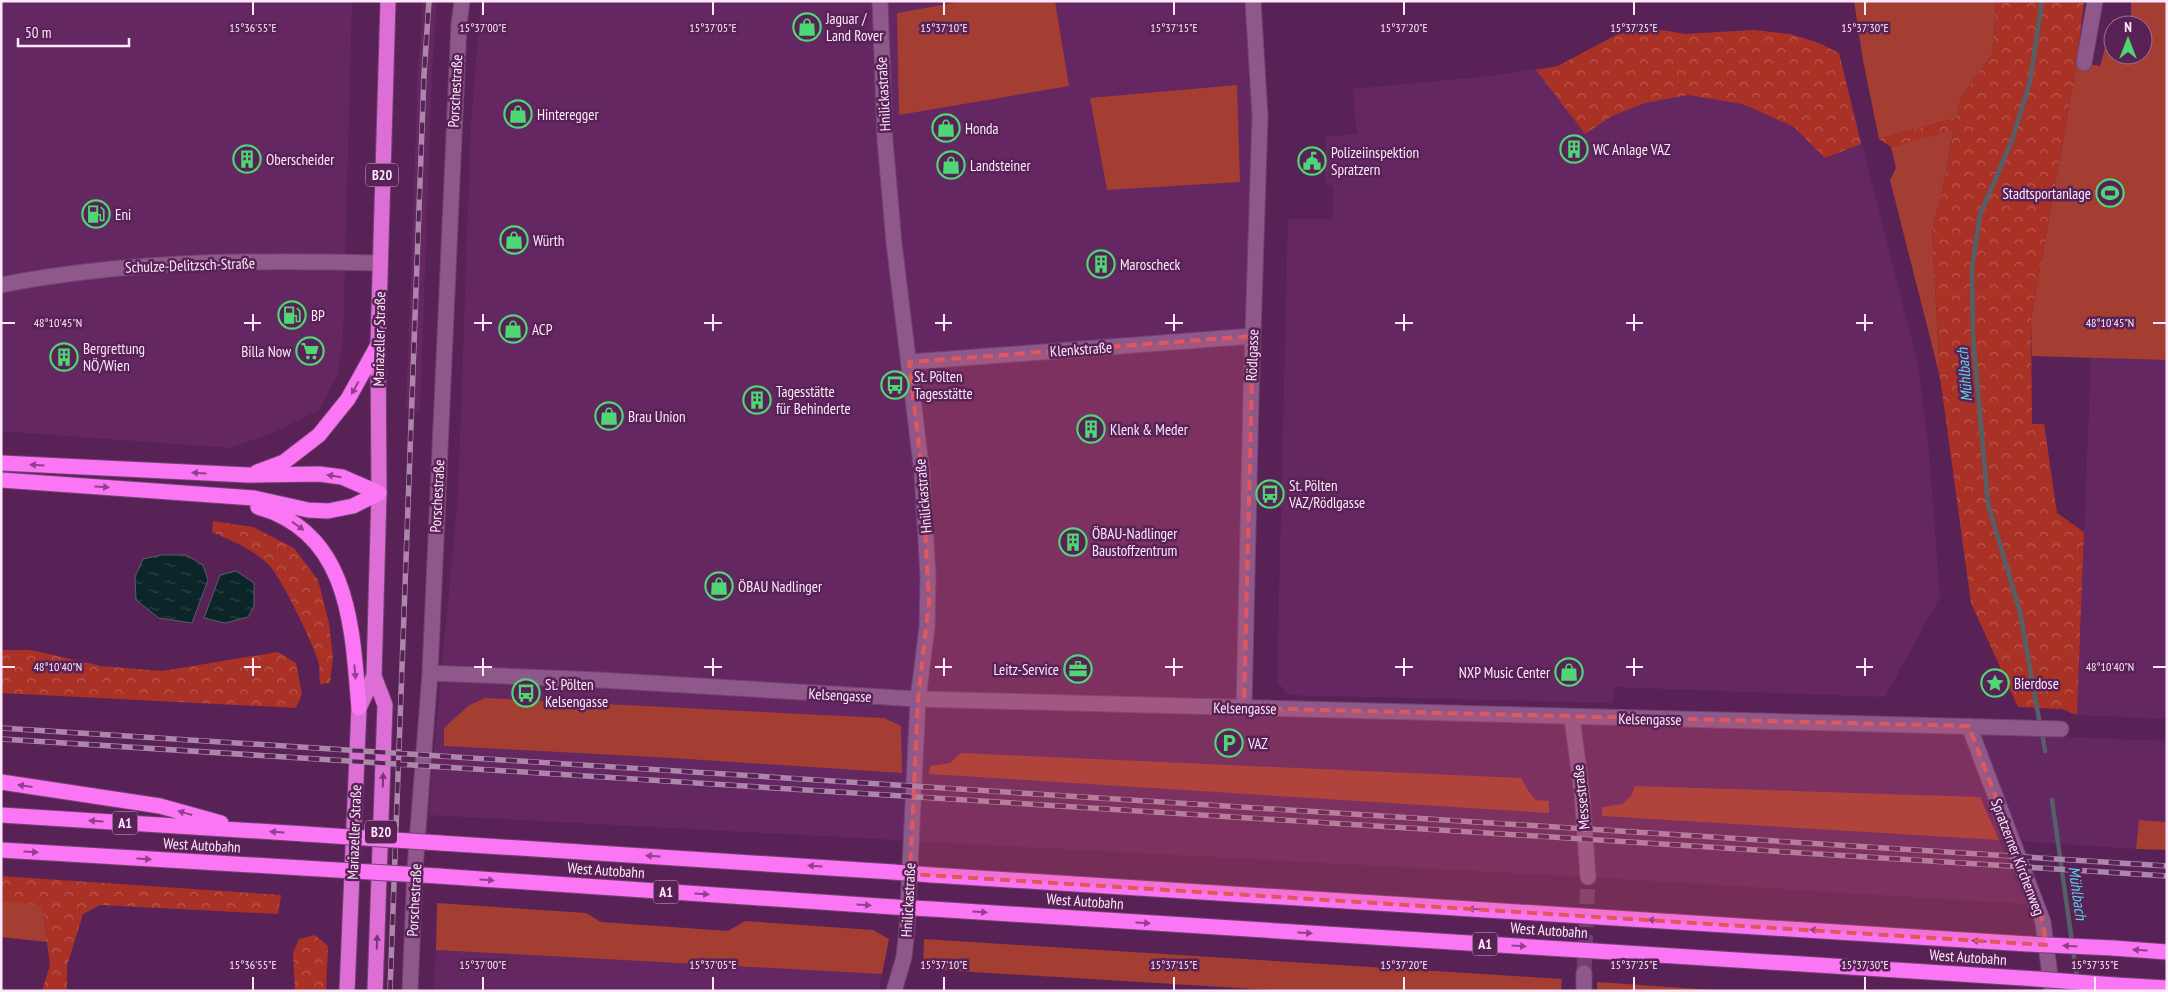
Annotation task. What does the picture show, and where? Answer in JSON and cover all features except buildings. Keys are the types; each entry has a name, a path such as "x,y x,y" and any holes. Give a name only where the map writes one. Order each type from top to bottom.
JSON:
{"highway":[{"path":"248,475 284,462 319,435 348,400 378,345"},
{"path":"1,463 248,475 319,474 342,477 379,493"},
{"path":"1,480 254,498 308,510 328,511 353,506 379,493"},
{"path":"220,497 274,512 300,526 320,546 336,571 344,595 352,631 359,708"},
{"path":"1,782 160,806 249,831"},
{"name":"West Autobahn","path":"1,815 2167,952"},
{"name":"West Autobahn","path":"1,850 438,876 932,910 2167,988"}],"main road":[{"name":"Mariazeller Straße","path":"375,991 385,705 374,676 379,493 378,345 388,1"},
{"name":"Mariazeller Straße","path":"347,991 359,708 374,676"}],"street":[{"name":"Porschestraße","path":"410,991 415,868 430,673 458,44 462,1"},
{"name":"Hnilickastraße","path":"880,1 885,140 894,242 922,473 928,576 927,627 918,700 907,928 904,957 894,991"},
{"name":"Rödlgasse","path":"1244,708 1252,336 1260,116 1253,1"},
{"path":"2084,63 2096,1"},
{"name":"Schulze-Delitzsch-Straße","path":"1,285 53,276 182,262 380,263"},
{"name":"Klenkstraße","path":"909,362 1252,336"},
{"name":"Kelsengasse","path":"430,673 591,680 918,700 1427,711 1572,718 2056,729"},
{"name":"Messestraße","path":"1572,718 1582,794 1588,877"},
{"name":"Spratzerner Kirchenweg","path":"1969,726 2043,922 2052,991"},
{"path":"1584,973 1584,991"}],"highlighted area":[{"path":"1253,336 1244,708 1969,726 2043,922 2046,945 910,874 918,699 929,602 922,473 909,362"}],"shaded area":[{"path":"1,1 352,1 343,337 338,373 319,410 275,432 230,448 1,431"},
{"path":"423,1 437,1 432,70 420,410 406,409 418,69"},
{"path":"481,1 1250,1 1257,116 1240,708 1578,724 1962,733 2167,741 2167,822 2139,821 2136,849 1999,840 2026,904 1588,877 428,815 458,495 471,124"},
{"path":"965,1 1055,1 1069,86 899,115 897,13"},
{"path":"1854,1 1996,1 1993,53 1961,98 1956,118 1879,139 1863,60"},
{"name":"Stadtsportanlage","path":"2131,1 2167,1 2167,360 2032,356 2031,319 2077,62 2100,66 2103,55 2103,65 2153,65 2153,15 2131,15"},
{"path":"1638,30 1661,30 1685,34 1754,30 1790,34 1819,43 1839,53 1917,361 1928,441 1940,597 1885,697 1614,687 1613,703 1288,695 1277,681 1288,219 1333,219 1333,185 1325,185 1326,137 1357,134 1353,89 1490,76 1558,66 1616,35"},
{"path":"1237,85 1240,182 1107,190 1090,98"},
{"path":"1954,129 1942,192 1932,231 1940,377 1890,180 1896,168 1891,147"},
{"path":"2091,358 2167,360 2167,719 2077,715"},
{"path":"485,698 884,718 901,726 902,773 444,746 444,728 468,706"},
{"path":"961,753 1521,778 1536,800 1549,801 1549,813 929,774 930,766 950,763"},
{"path":"1635,786 1980,797 1999,840 1602,816 1602,807 1623,804 1631,796"},
{"path":"2139,820 2167,822 2167,850 2136,849"},
{"path":"1,900 42,905 47,942 1,937"},
{"path":"437,903 586,913 601,922 728,931 745,921 873,930 889,939 882,974 436,950"},
{"path":"924,939 1562,979 1561,991 1288,991 923,969"},
{"path":"436,950 882,974 879,991 433,991"},
{"path":"1597,982 1728,991 1597,991"}],"green space":[{"path":"1996,1 2084,1 2077,62 2031,319 2032,424 2044,424 2057,513 2084,532 2077,715 2062,709 2018,707 1971,603 1940,377 1932,231 1954,130 1891,147 1879,139 1956,118 1961,98 1993,53"},
{"path":"1638,30 1661,30 1685,34 1754,30 1790,34 1819,43 1839,53 1861,144 1825,158 1794,127 1743,104 1688,95 1645,103 1612,116 1585,134 1536,70 1558,66 1616,35"},
{"path":"213,521 253,527 294,548 318,580 329,623 333,658 330,683 320,684 319,664 311,643 289,597 269,565 249,550 212,532"},
{"path":"1,650 31,650 101,666 162,671 278,652 296,663 302,694 296,708 1,693"},
{"path":"1,876 281,895 278,914 100,905 83,914 67,966 67,991 42,991 50,965 42,906 1,900"},
{"path":"315,935 328,946 326,991 295,991 293,953 299,939"}],"water":[{"path":"161,555 186,555 203,565 208,580 192,623 159,618 136,600 135,577 143,559"},
{"path":"236,571 254,583 254,606 248,617 225,623 204,618 220,575"}],"waterway":[{"name":"Mühlbach","path":"2040,725 2020,612 1988,504 1973,336 1972,268 1980,215 2012,140 2030,82 2042,1"},
{"name":"Mühlbach","path":"2042,732 2045,751"},
{"name":"Mühlbach","path":"2052,800 2072,942"},
{"name":"Mühlbach","path":"2073,950 2079,991"}],"tunnel":[{"path":"1584,973 1588,877"}],"railway":[{"path":"390,991 424,75 429,1"},
{"path":"1,728 2167,866"},
{"path":"1,739 2167,876"}],"place":[{"name":"Jaguar / Land Rover","path":"807,27"},
{"name":"Hinteregger","path":"518,114"},
{"name":"Honda","path":"946,128"},
{"name":"WC Anlage VAZ","path":"1574,149"},
{"name":"Oberscheider","path":"247,159"},
{"name":"Polizeiinspektion Spratzern","path":"1312,161"},
{"name":"Landsteiner","path":"951,165"},
{"name":"Stadtsportanlage","path":"2110,193"},
{"name":"Eni","path":"96,214"},
{"name":"Würth","path":"514,240"},
{"name":"Maroscheck","path":"1101,264"},
{"name":"BP","path":"292,315"},
{"name":"ACP","path":"513,329"},
{"name":"Billa Now","path":"310,351"},
{"name":"Bergrettung NÖ/Wien","path":"64,357"},
{"name":"St. Pölten Tagesstätte","path":"895,385"},
{"name":"Tagesstätte für Behinderte","path":"757,400"},
{"name":"Brau Union","path":"609,416"},
{"name":"Klenk & Meder","path":"1091,429"},
{"name":"St. Pölten VAZ/Rödlgasse","path":"1270,494"},
{"name":"ÖBAU-Nadlinger Baustoffzentrum","path":"1073,542"},
{"name":"ÖBAU Nadlinger","path":"719,586"},
{"name":"Leitz-Service","path":"1078,669"},
{"name":"NXP Music Center","path":"1569,672"},
{"name":"Bierdose","path":"1995,683"},
{"name":"St. Pölten Kelsengasse","path":"526,693"},
{"name":"VAZ","path":"1229,743"}]}
